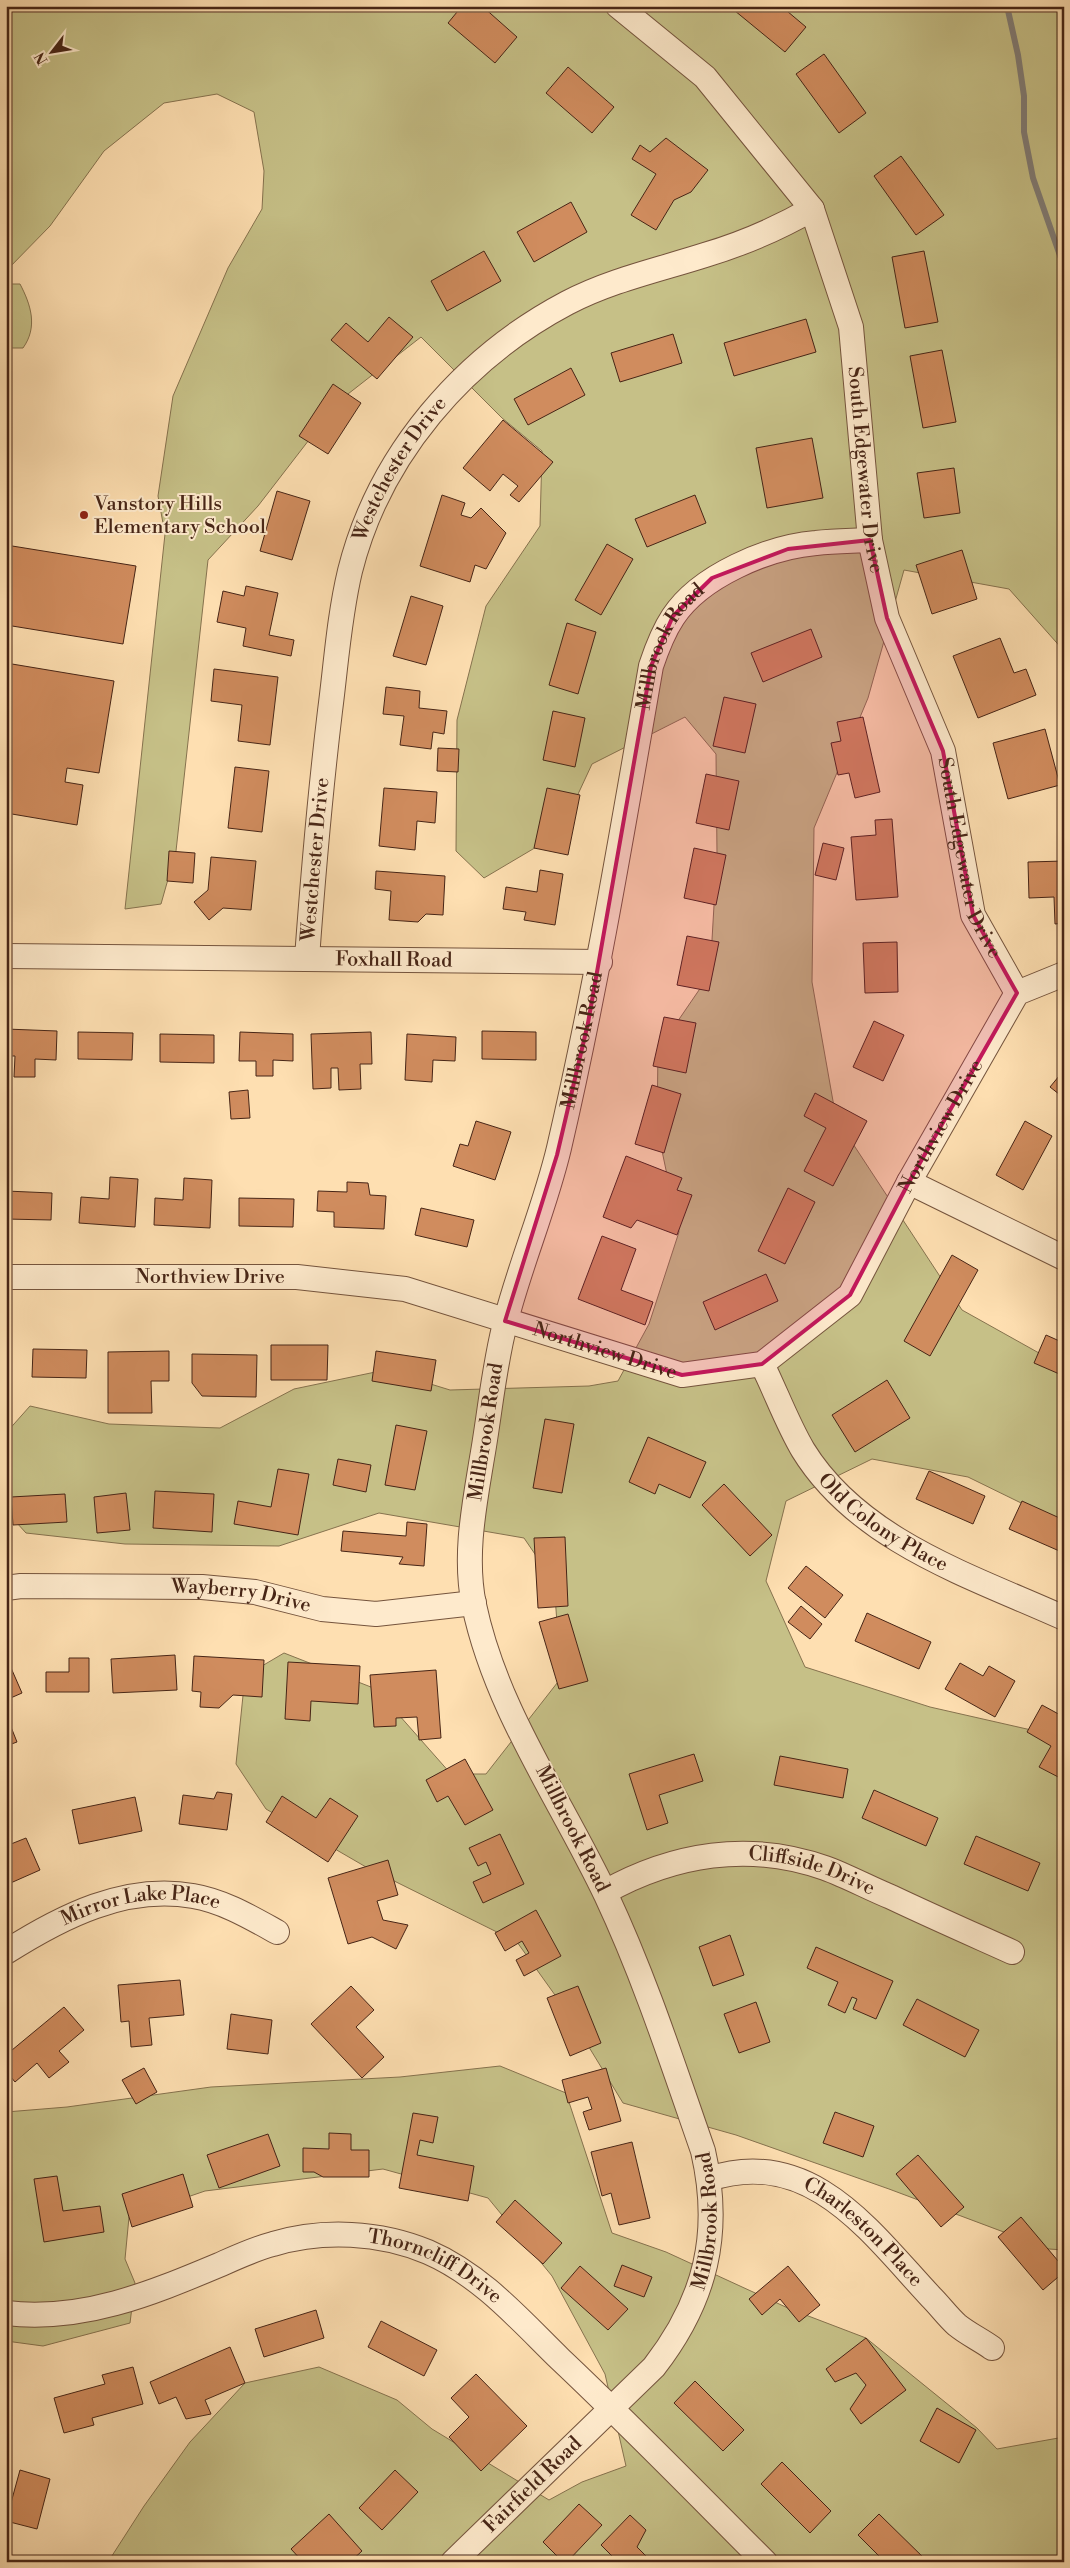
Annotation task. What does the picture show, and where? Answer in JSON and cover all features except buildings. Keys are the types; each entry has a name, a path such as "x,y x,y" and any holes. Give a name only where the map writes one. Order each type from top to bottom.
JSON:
{"street":[{"name":"South Edgewater Drive","path":"618,6 705,77 812,209 851,327 870,540 887,618 942,750 973,915 1017,993"},
{"name":"Westchester Drive","path":"307,958 319,803 343,609 351,569 368,518 406,446 431,413 458,383 499,347 532,324 605,286 643,272 715,252 783,226 812,209"},
{"name":"Millbrook Road","path":"612,2408 654,2367 671,2345 691,2310 705,2272 711,2232 710,2179 703,2151 639,1968 605,1892 502,1694 484,1643 474,1603 470,1576 470,1527 505,1321 531,1247 558,1155 600,962 651,666 660,640 673,616 691,595 705,584 736,566 788,548 814,543 870,540"},
{"name":"Foxhall Road","path":"6,956 600,962"},
{"path":"1017,993 1064,974"},
{"name":"Northview Drive","path":"6,1276 297,1276 405,1289 682,1375 762,1364 850,1295 909,1182 1017,993"},
{"path":"909,1182 1064,1258"},
{"name":"Old Colony Place","path":"762,1364 803,1449 818,1471 866,1519 912,1549 1064,1618"},
{"name":"Wayberry Drive","path":"6,1588 21,1586 202,1587 256,1592 322,1609 376,1614 474,1603"},
{"name":"Cliffside Drive","path":"605,1892 653,1869 679,1861 722,1854 773,1855 826,1868 1012,1952"},
{"name":"Mirror Lake Place","path":"6,1952 34,1934 71,1915 109,1901 162,1894 193,1896 237,1910 277,1932"},
{"name":"Charleston Place","path":"710,2179 747,2171 774,2174 800,2181 825,2192 847,2208 958,2325 992,2348"},
{"name":"Thorncliff Drive","path":"6,2313 63,2314 122,2302 256,2249 282,2241 309,2236 378,2237 404,2243 429,2253 477,2279 612,2408 766,2562"},
{"name":"Fairfield Road","path":"453,2562 612,2408"}],"highlighted area":[{"path":"870,540 887,618 943,751 973,915 1017,993 909,1182 850,1295 762,1364 682,1375 505,1321 557,1155 588,1023 651,666 673,616 712,578 788,549"}],"shaded area":[{"path":"6,6 1064,6 1064,651 1009,589 904,570 868,698 814,828 812,982 836,1118 962,1310 1064,1367 1064,1524 968,1477 872,1459 786,1501 766,1581 805,1667 930,1707 1040,1732 1064,1746 1064,2250 1049,2249 889,2189 736,2135 623,2103 570,2016 517,1942 366,1867 266,1809 236,1764 245,1676 284,1653 376,1689 451,1774 486,1774 561,1678 554,1582 524,1538 379,1513 279,1546 125,1544 26,1533 6,1511 6,1433 30,1406 109,1424 220,1428 294,1389 385,1370 450,1390 589,1386 618,1381 649,1324 679,1232 657,1127 658,1050 710,974 717,854 716,754 685,717 592,764 560,833 484,878 456,851 457,720 486,606 540,526 542,451 502,418 421,337 339,401 258,506 208,560 176,851 161,904 125,909 165,534 158,496 173,396 228,268 262,209 264,171 254,112 217,94 164,103 104,151 50,226 6,271"},
{"path":"6,284 20,284 30,308 32,324 28,340 23,348 6,348"},
{"path":"500,2066 566,2093 612,2233 666,2252 790,2309 866,2338 977,2428 997,2449 1064,2437 1064,2562 108,2562 144,2506 190,2442 245,2383 319,2367 397,2400 432,2429 549,2500 582,2482 626,2466 605,2374 552,2276 488,2198 383,2169 205,2191 129,2217 125,2259 135,2283 130,2323 43,2346 6,2341 6,2112 67,2107 211,2087 400,2077"}],"waterway":[{"path":"1007,6 1018,55 1024,96 1024,132 1033,178 1064,267"}],"place":[{"name":"Vanstory Hills Elementary School","path":"84,515"}]}
